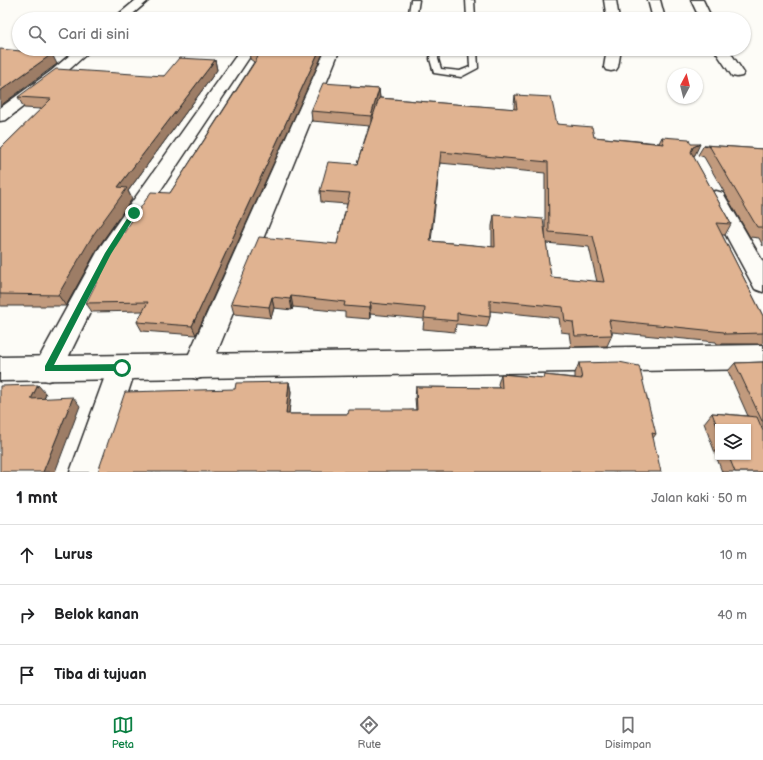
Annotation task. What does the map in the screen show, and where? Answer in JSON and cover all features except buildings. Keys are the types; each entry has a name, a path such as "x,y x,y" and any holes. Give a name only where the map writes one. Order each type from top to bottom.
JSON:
{"street":[{"path":"128,12 143,0"},
{"path":"610,0 612,12"},
{"path":"654,0 657,12"},
{"path":"697,0 703,12"},
{"path":"0,116 56,74 77,56"},
{"path":"48,369 112,248 139,206 243,56"},
{"path":"197,367 330,56"},
{"path":"611,67 613,56"},
{"path":"726,56 737,73"},
{"path":"707,182 763,283"},
{"path":"0,369 197,367 763,356"},
{"path":"86,472 122,368"}],"lane":[{"path":"413,12 415,0"},
{"path":"470,0 471,12"},
{"path":"434,56 437,71 461,74 474,68 473,56"}],"route":[{"path":"122,368 48,369 108,253 134,213"}]}
